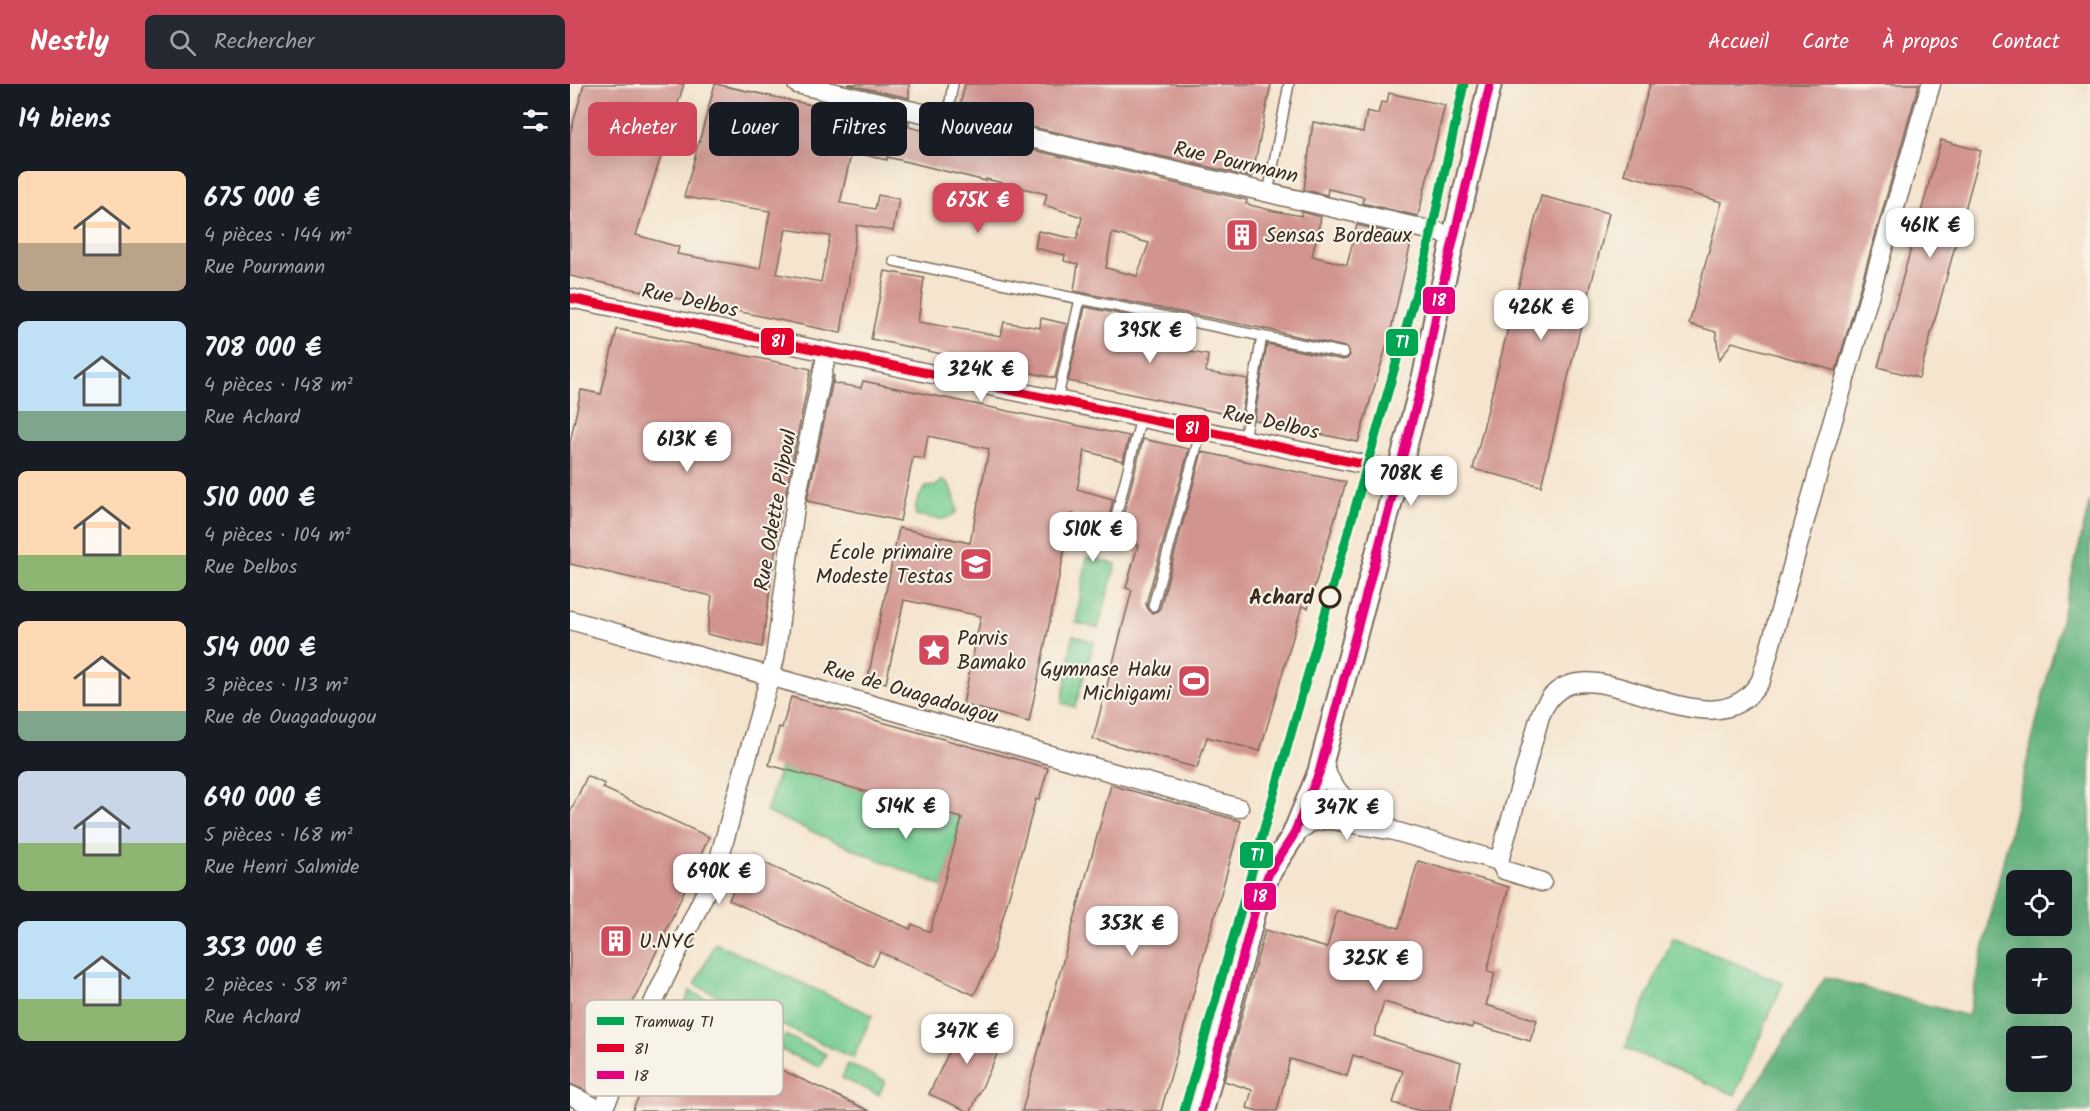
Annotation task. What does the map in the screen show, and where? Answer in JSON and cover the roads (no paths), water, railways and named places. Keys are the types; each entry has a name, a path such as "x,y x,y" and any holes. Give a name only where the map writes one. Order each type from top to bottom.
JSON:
{"street":[{"name":"Rue Pourmann","path":"797,84 919,112"},
{"path":"1202,1111 1256,906 1269,873 1293,836 1313,790 1400,472 1490,84"},
{"path":"1542,882 1504,870 1499,861 1540,716 1553,694 1571,684 1591,681 1705,711 1730,707 1740,702 1750,695 1761,680 1931,84"},
{"name":"Rue Pourmann","path":"1034,138 1455,236"},
{"name":"Rue Delbos","path":"570,298 1400,472"},
{"name":"Rue Odette Pilpoul","path":"655,1000 716,870 775,658 796,499 827,352"},
{"name":"Rue de Ouagadougou","path":"570,620 1239,808"},
{"path":"1324,750 1325,768 1334,789 1394,831"},
{"path":"1293,836 1308,823 1323,820 1394,831 1499,861"},
{"path":"570,1095 603,1111"},
{"name":"Rue Odette Pilpoul","path":"603,1111 610,1096"}],"lane":[{"path":"950,102 953,84"},
{"path":"1268,193 1289,84"},
{"path":"894,261 1344,353"},
{"path":"1057,400 1080,299"},
{"path":"1244,440 1262,336"},
{"path":"1116,516 1141,418"},
{"path":"1153,606 1201,431"}],"tram line":[{"name":"T1","path":"1184,1111 1425,261 1464,84"}],"place":[{"name":"Sensas Bordeaux","path":"1242,235"},
{"name":"École primaire Modeste Testas","path":"976,564"},
{"name":"Achard","path":"1330,597"},
{"name":"Parvis Bamako","path":"934,650"},
{"name":"Gymnase Haku Michigami","path":"1194,681"},
{"name":"U.NYC","path":"616,941"}]}
